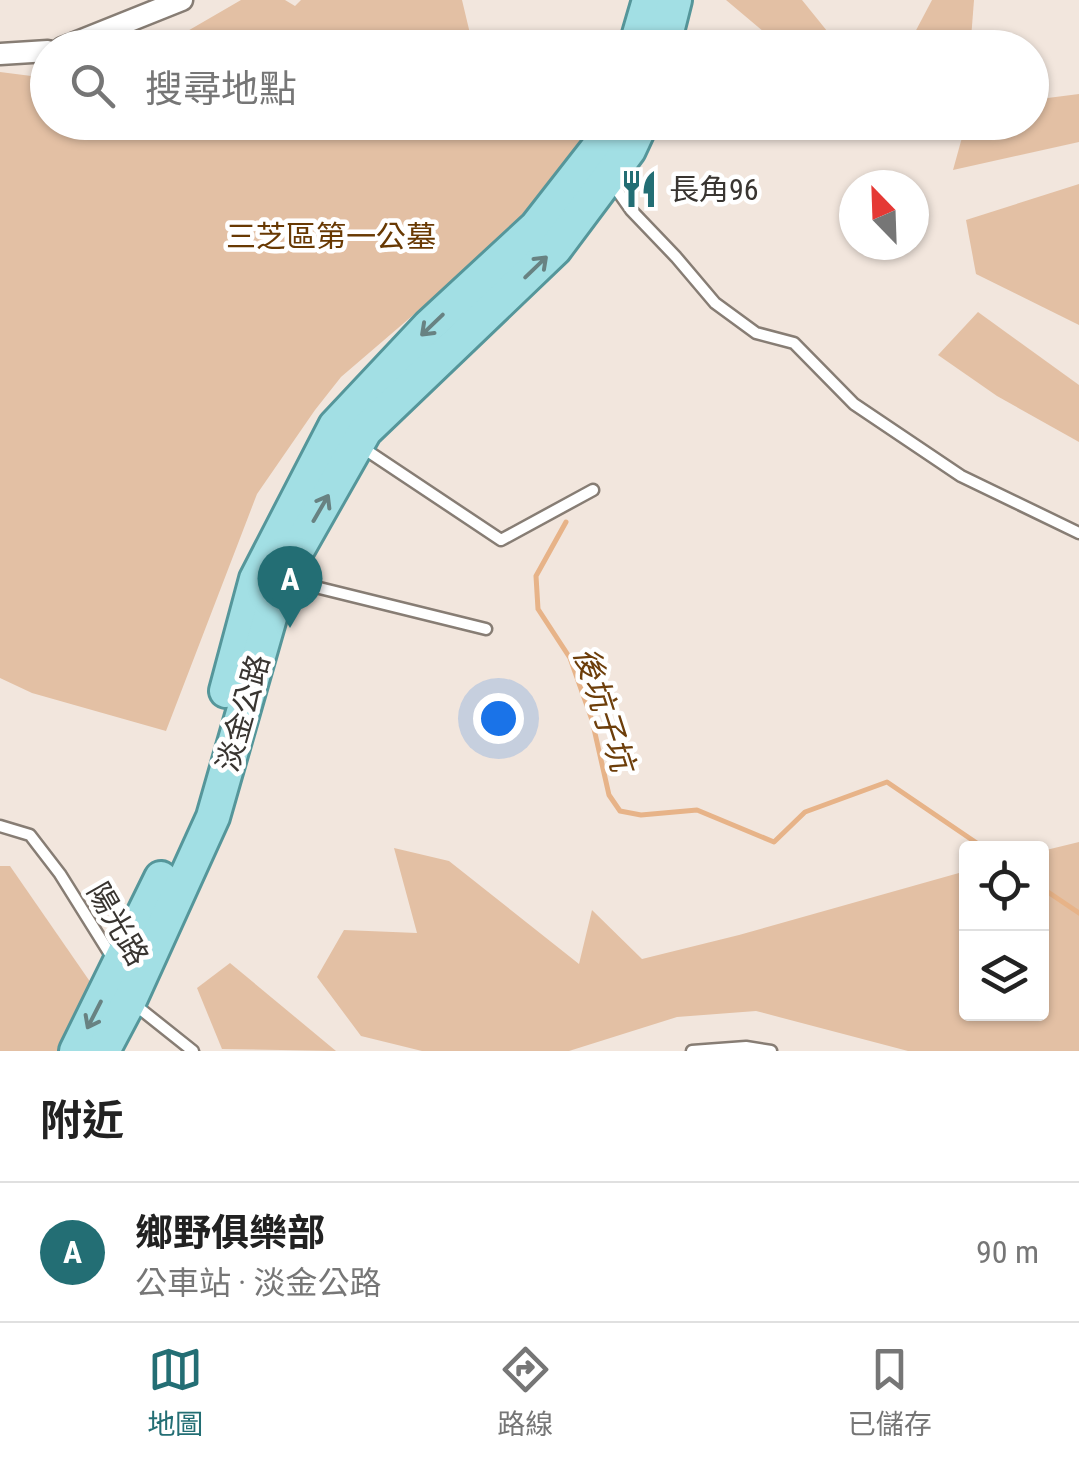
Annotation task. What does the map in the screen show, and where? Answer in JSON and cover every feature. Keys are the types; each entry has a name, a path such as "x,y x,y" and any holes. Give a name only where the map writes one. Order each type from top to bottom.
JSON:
{"main road":[{"path":"640,30 648,0"},
{"path":"668,30 675,0"},
{"name":"淡金公路","path":"104,1051 213,817 281,579 365,432 409,369 429,326 536,228 604,140"},
{"name":"淡金公路","path":"76,1051 197,803 256,579 335,426 555,249 634,140"}],"street":[{"path":"107,30 182,0"},
{"path":"0,54 30,52"}],"lane":[{"path":"608,178 631,210 715,303 756,333 794,342 854,404 961,476 1079,533"},
{"path":"358,444 501,540 593,490"},
{"path":"281,579 486,629"},
{"name":"陽光路","path":"0,826 30,835 60,874 119,968 130,1000 193,1051"},
{"path":"692,1051 746,1047 772,1051"}],"green space":[{"path":"241,0 285,0 295,6 301,0 462,0 469,30 189,30"},
{"path":"726,0 802,0 826,30 762,30"},
{"path":"932,0 974,0 972,30 916,30"},
{"name":"三芝區第一公墓","path":"0,72 30,76 30,140 586,140 517,226 341,377 315,410 257,494 166,731 32,693 0,678"},
{"path":"1079,94 1079,142 953,170 961,140 1049,140 1049,98"},
{"path":"1079,184 1079,325 976,274 966,220"},
{"path":"978,312 1079,385 1079,442 997,396 938,355"},
{"path":"1079,842 1079,1051 908,1051 756,1011 677,1017 569,1051 422,1051 361,1036 317,977 344,930 417,933 394,848 449,861 579,964 592,910 642,959 959,873 959,1021 1049,1021 1049,849"},
{"path":"0,866 10,866 93,986 61,1051 0,1051"},
{"path":"230,963 336,1051 222,1049 197,988"}],"waterway":[{"name":"後坑子坑","path":"566,522 536,576 538,609 570,658 592,720 609,795 620,811 641,815 697,810 774,842 805,812 887,782 974,841"},
{"name":"後坑子坑","path":"1049,893 1079,913"}],"place":[{"name":"長角96","path":"639,189"},
{"name":"鄉野俱樂部","path":"290,628"}]}
